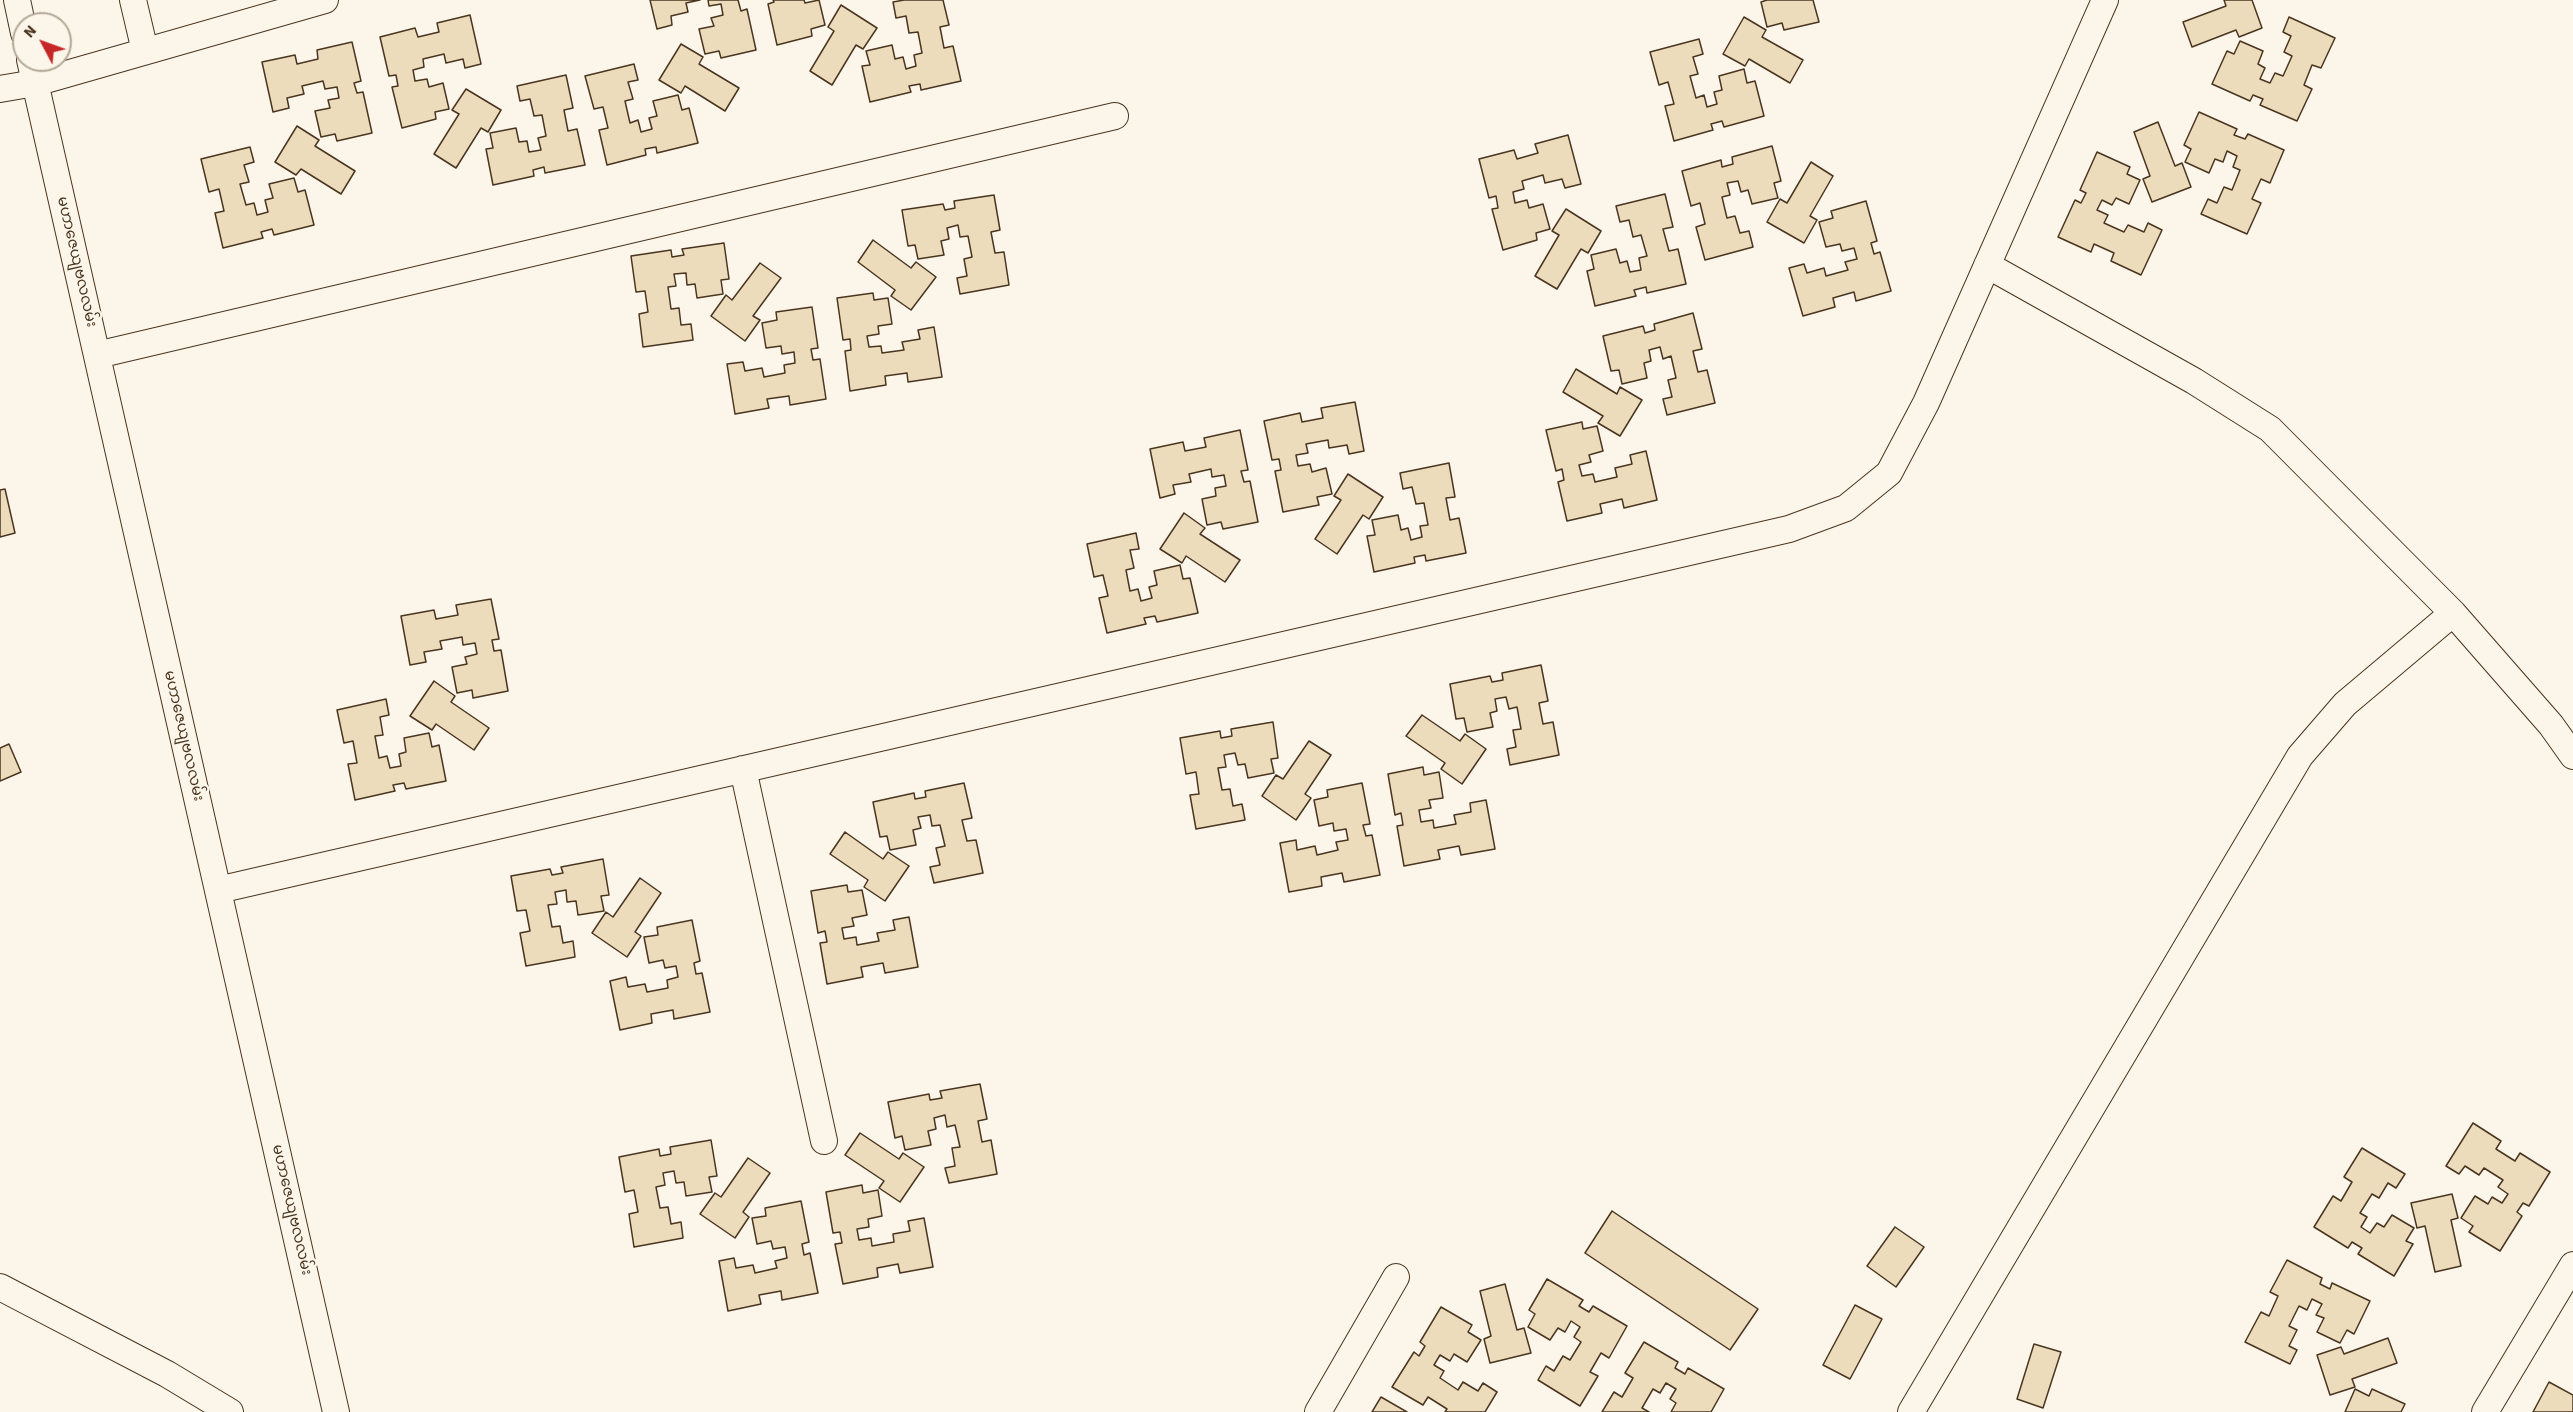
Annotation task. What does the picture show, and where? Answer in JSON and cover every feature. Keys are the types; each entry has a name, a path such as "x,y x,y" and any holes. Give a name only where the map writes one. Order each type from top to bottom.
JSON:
{"street":[{"path":"133,0 145,51"},
{"path":"72,64 145,51 325,0"},
{"path":"218,890 1789,529 1846,508 1889,473 1926,403 2105,0"},
{"path":"0,89 31,72"},
{"name":"မဟာဇေယျဗလလမ်း","path":"33,72 336,1412"},
{"path":"97,355 1114,116"},
{"path":"1987,265 2194,381 2270,429 2453,613 2551,725 2573,756"},
{"path":"1911,1412 2300,756 2345,704 2453,613"},
{"path":"743,770 824,1141"},
{"path":"2485,1412 2573,1265"},
{"path":"1318,1412 1396,1276"},
{"path":"6,1300 166,1374 230,1412"}],"building":[{"path":"650,0 700,0 686,3 688,12 671,16 672,25 657,29"},
{"path":"708,0 738,0 741,11 747,9 756,50 721,58 719,51 705,54 699,29 714,26 711,18 723,15 721,4 709,6"},
{"path":"773,0 804,0 805,3 819,0 825,25 811,29 812,36 777,45 768,4 774,2"},
{"path":"943,0 949,25 940,27 944,48 953,46 961,81 921,90 920,84 909,86 911,92 870,102 862,66 870,65 866,51 892,45 895,59 903,57 906,69 916,66 914,55 922,53 918,32 909,33 906,16 896,18 893,2"},
{"path":"1813,0 1819,22 1784,30 1782,23 1767,27 1761,2"},
{"path":"2224,0 2252,0 2262,28 2239,37 2236,30 2192,47 2183,22 2226,6"},
{"path":"841,5 877,28 863,49 856,45 832,85 810,71 834,31 828,27"},
{"path":"470,15 481,64 465,68 463,59 446,63 444,54 423,59 424,67 413,70 415,81 427,79 429,87 443,83 449,109 435,112 436,119 402,128 392,87 398,86 396,75 389,76 380,37 415,28 418,37 439,32 437,23"},
{"path":"1744,17 1766,30 1762,37 1803,60 1790,83 1749,59 1745,66 1723,54"},
{"path":"2289,17 2335,38 2321,68 2312,65 2304,85 2312,89 2297,121 2260,105 2263,99 2253,95 2250,101 2212,84 2227,51 2234,54 2240,41 2263,51 2258,64 2265,68 2260,79 2270,83 2275,73 2283,76 2292,56 2284,52 2291,36 2283,32"},
{"path":"1699,39 1703,54 1693,57 1698,74 1690,76 1696,98 1704,95 1707,107 1717,104 1714,92 1722,90 1719,76 1744,69 1747,83 1755,81 1764,116 1724,127 1722,121 1711,124 1713,130 1674,141 1665,106 1674,104 1668,82 1659,85 1650,52"},
{"path":"352,42 361,81 354,83 357,93 363,92 372,133 337,141 335,134 321,137 315,111 330,108 328,100 339,98 337,87 325,89 323,81 302,86 304,94 287,98 289,108 273,112 262,62 295,55 297,64 318,59 317,50"},
{"path":"681,44 703,57 699,64 739,88 725,111 685,86 681,93 659,80"},
{"path":"634,64 638,80 628,82 633,99 625,101 630,123 638,120 641,132 652,129 649,118 657,116 653,101 678,95 682,110 689,108 698,143 657,153 656,147 645,149 646,155 607,165 599,130 608,128 603,107 594,109 585,76"},
{"path":"566,75 573,108 564,110 568,131 577,129 585,165 545,173 544,167 533,170 534,176 493,185 486,149 493,148 490,133 516,128 519,142 527,141 529,152 541,150 538,138 546,136 542,115 534,116 530,99 520,101 517,86"},
{"path":"466,89 501,110 488,132 481,128 456,168 434,154 459,114 452,110"},
{"path":"2199,112 2237,129 2234,135 2245,139 2248,134 2284,150 2270,183 2261,179 2252,199 2261,203 2247,234 2201,214 2208,199 2217,203 2224,187 2232,190 2240,170 2233,167 2237,156 2227,151 2223,162 2215,159 2209,173 2185,162 2191,149 2184,145"},
{"path":"2158,122 2175,166 2182,163 2191,187 2152,202 2143,179 2150,176 2134,132"},
{"path":"297,126 319,140 315,146 355,171 341,194 301,169 296,175 275,162"},
{"path":"1568,135 1581,184 1565,188 1562,179 1545,183 1543,175 1522,181 1524,189 1513,192 1515,203 1527,200 1529,208 1543,204 1550,229 1536,233 1537,240 1503,250 1492,209 1498,208 1496,196 1489,198 1479,159 1514,150 1517,159 1538,153 1535,144"},
{"path":"1772,146 1781,181 1774,183 1778,198 1752,204 1748,190 1741,192 1738,181 1727,183 1730,195 1722,197 1727,218 1735,216 1740,233 1749,231 1753,247 1705,260 1696,227 1705,224 1700,203 1691,206 1682,171 1721,160 1722,167 1733,164 1732,157"},
{"path":"250,147 254,162 244,165 249,182 240,184 246,205 254,203 257,215 268,212 265,200 273,198 269,184 294,178 298,192 305,190 314,225 274,235 272,229 261,232 263,238 223,248 215,213 224,211 219,189 209,192 201,159"},
{"path":"2097,152 2130,167 2127,174 2140,180 2129,204 2116,198 2112,205 2102,200 2097,210 2108,215 2104,223 2124,232 2128,225 2144,232 2148,223 2162,230 2141,275 2111,261 2114,253 2094,244 2091,252 2058,237 2075,200 2081,203 2086,193 2080,190"},
{"path":"1811,162 1833,176 1810,216 1817,220 1804,243 1767,222 1780,199 1787,203"},
{"path":"1665,194 1673,227 1663,229 1669,251 1678,249 1686,284 1647,293 1646,287 1634,290 1636,296 1595,306 1587,271 1594,269 1591,255 1616,249 1620,263 1627,261 1630,272 1641,270 1639,258 1647,256 1641,235 1633,237 1629,220 1620,222 1616,206"},
{"path":"994,195 1000,230 991,232 995,253 1004,252 1009,285 960,294 957,278 967,276 964,259 972,257 968,236 960,237 958,225 947,228 949,239 941,241 944,255 918,259 915,245 908,246 902,210 943,204 945,210 955,208 954,201"},
{"path":"1866,201 1877,241 1871,243 1874,254 1880,252 1891,291 1856,301 1854,292 1833,298 1835,307 1803,316 1789,268 1804,264 1807,273 1824,268 1826,276 1848,270 1845,262 1857,259 1854,248 1842,251 1840,244 1826,247 1819,222 1833,218 1831,211"},
{"path":"1566,209 1601,231 1588,253 1581,249 1557,289 1535,276 1559,235 1552,231"},
{"path":"873,240 911,268 916,262 936,277 911,310 891,296 895,290 858,262"},
{"path":"724,243 729,279 721,280 723,294 697,298 695,284 687,285 686,273 674,274 676,286 668,287 671,309 679,308 681,325 691,324 693,340 643,347 639,314 648,312 645,291 636,292 631,256 671,250 672,257 684,255 682,249"},
{"path":"760,263 781,278 753,316 760,320 745,341 711,316 726,295 732,300"},
{"path":"873,293 874,300 888,298 892,324 878,326 879,334 867,336 869,347 881,346 882,353 904,350 902,342 920,339 918,330 934,327 942,377 908,382 907,373 885,376 886,385 850,391 845,351 851,350 850,339 843,340 837,298"},
{"path":"812,307 818,348 811,349 813,360 820,359 826,399 790,405 789,396 767,399 769,408 735,414 727,364 743,362 745,371 762,368 764,377 785,373 784,365 795,363 794,352 782,354 781,346 766,348 762,323 777,320 776,312"},
{"path":"1693,313 1702,349 1693,351 1698,372 1707,370 1715,403 1667,415 1663,399 1672,397 1668,380 1676,378 1671,356 1663,359 1660,347 1649,350 1651,361 1644,363 1647,378 1622,384 1619,370 1611,371 1603,336 1643,326 1645,333 1655,330 1654,324"},
{"path":"1576,369 1617,394 1620,387 1642,400 1620,436 1598,423 1603,416 1563,392"},
{"path":"1355,402 1364,451 1349,454 1347,445 1329,448 1328,440 1306,444 1308,453 1296,455 1298,466 1310,464 1312,472 1326,468 1332,494 1317,497 1319,505 1283,512 1275,471 1281,470 1279,459 1272,460 1264,421 1300,413 1302,422 1323,418 1321,408"},
{"path":"1582,422 1583,429 1597,426 1603,451 1589,455 1591,462 1579,465 1582,476 1593,474 1595,482 1617,477 1615,468 1632,464 1630,455 1646,451 1657,500 1624,508 1622,499 1600,504 1602,513 1567,521 1558,482 1564,480 1562,469 1556,471 1546,430"},
{"path":"1240,430 1248,470 1241,471 1244,482 1250,481 1258,522 1223,529 1221,522 1207,525 1202,499 1216,496 1215,488 1226,486 1224,475 1212,477 1211,469 1189,474 1191,482 1173,485 1175,494 1160,498 1150,449 1183,442 1185,451 1206,447 1204,438"},
{"path":"1449,463 1455,497 1446,498 1450,520 1459,518 1466,553 1426,561 1425,555 1414,557 1415,563 1374,572 1367,536 1375,535 1372,520 1398,515 1401,530 1408,528 1411,540 1422,537 1420,526 1428,525 1424,503 1416,504 1412,487 1403,489 1400,473"},
{"path":"1348,474 1383,497 1369,519 1363,515 1337,554 1315,539 1341,500 1334,496"},
{"path":"5,489 15,533 0,537 0,490"},
{"path":"1184,513 1205,528 1200,534 1240,560 1225,582 1186,556 1182,563 1160,549"},
{"path":"1136,533 1139,549 1130,550 1134,568 1126,570 1130,591 1138,589 1141,601 1152,598 1149,587 1157,585 1154,571 1180,565 1183,579 1190,578 1198,613 1157,622 1155,616 1144,618 1146,624 1107,633 1099,598 1108,596 1103,575 1094,577 1087,544"},
{"path":"491,599 499,639 492,640 494,651 501,650 508,691 473,698 472,690 457,693 452,667 467,664 465,657 477,654 475,643 463,645 462,637 440,641 442,649 424,652 426,662 410,665 401,616 434,610 436,619 458,615 456,605"},
{"path":"1541,665 1548,701 1539,703 1543,724 1553,722 1559,755 1510,765 1507,749 1516,747 1513,730 1521,729 1517,707 1509,709 1506,697 1495,699 1497,711 1490,713 1493,727 1467,732 1464,718 1456,719 1450,684 1490,676 1492,682 1503,680 1502,673"},
{"path":"434,681 455,696 451,702 489,728 474,750 436,724 432,730 410,716"},
{"path":"386,699 389,715 380,717 383,735 375,736 379,758 387,756 390,768 401,766 399,754 406,752 404,738 429,733 432,747 439,745 446,781 406,789 404,783 393,785 395,791 355,800 348,764 357,763 353,741 344,743 337,710"},
{"path":"1422,715 1460,741 1465,734 1486,749 1462,784 1441,769 1445,763 1406,736"},
{"path":"1273,722 1278,758 1271,759 1274,773 1248,778 1245,764 1238,765 1235,753 1224,755 1226,767 1218,768 1222,790 1230,789 1233,806 1242,804 1245,820 1196,829 1190,795 1199,794 1196,772 1186,774 1180,738 1220,731 1221,738 1232,736 1231,729"},
{"path":"1309,741 1331,755 1305,794 1311,798 1296,820 1262,796 1276,775 1283,779"},
{"path":"9,744 21,772 0,781 0,748"},
{"path":"1423,767 1424,775 1439,772 1443,798 1429,800 1431,808 1419,810 1421,822 1433,820 1434,828 1456,824 1454,815 1471,812 1470,803 1486,800 1495,849 1461,855 1459,846 1438,850 1440,859 1404,866 1397,826 1403,825 1401,813 1395,815 1388,774"},
{"path":"964,783 972,818 962,820 967,841 976,840 983,873 934,883 930,867 940,865 936,848 945,846 940,825 932,826 930,815 918,817 921,828 913,830 916,845 890,850 887,836 880,837 873,802 914,793 915,799 926,797 925,791"},
{"path":"1362,783 1370,824 1363,825 1366,836 1372,835 1380,875 1344,882 1342,873 1321,877 1322,886 1289,892 1280,843 1296,840 1297,850 1315,846 1317,855 1338,850 1336,842 1348,840 1346,829 1334,831 1333,823 1319,826 1314,800 1328,797 1327,790"},
{"path":"845,832 883,859 888,852 909,866 885,901 864,887 868,880 830,854"},
{"path":"603,859 609,895 601,896 604,911 578,915 576,901 567,902 566,890 555,892 557,904 548,905 552,927 560,926 563,943 573,941 575,957 526,966 520,933 530,931 526,910 517,911 511,876 550,869 552,875 563,873 561,867"},
{"path":"640,878 661,893 635,932 641,936 627,957 592,933 606,912 613,917"},
{"path":"847,885 848,892 862,890 867,915 852,918 854,926 842,928 844,939 856,937 857,945 879,941 877,933 895,930 893,920 909,917 918,967 885,973 883,963 861,967 863,977 827,984 820,943 827,942 825,931 818,933 811,891"},
{"path":"692,920 700,961 694,963 696,974 702,973 710,1012 674,1019 673,1010 651,1014 652,1023 620,1030 610,981 626,977 628,987 645,984 647,992 668,988 667,980 678,977 676,966 665,968 663,960 649,963 644,937 658,935 657,927"},
{"path":"980,1084 987,1119 978,1121 982,1142 991,1140 997,1174 949,1183 945,1168 955,1166 952,1148 960,1147 955,1125 947,1127 945,1115 934,1118 936,1129 928,1131 931,1145 905,1150 902,1136 895,1138 888,1102 929,1094 930,1100 942,1098 940,1091"},
{"path":"2473,1123 2501,1141 2496,1149 2515,1161 2520,1153 2550,1172 2529,1206 2523,1203 2517,1212 2522,1216 2500,1251 2469,1232 2473,1226 2461,1218 2475,1196 2488,1204 2492,1197 2502,1203 2508,1194 2498,1187 2503,1180 2484,1168 2479,1175 2465,1166 2459,1174 2446,1166"},
{"path":"860,1133 899,1159 903,1153 924,1167 900,1202 879,1188 884,1181 845,1155"},
{"path":"711,1140 717,1176 709,1177 712,1192 686,1196 684,1182 676,1183 674,1171 663,1173 665,1185 656,1187 660,1208 668,1207 671,1224 681,1222 683,1238 634,1247 629,1214 638,1212 634,1190 625,1192 619,1157 659,1149 660,1156 671,1154 670,1147"},
{"path":"2362,1148 2405,1174 2396,1188 2388,1183 2379,1198 2372,1194 2360,1213 2367,1217 2361,1227 2370,1233 2377,1223 2384,1227 2392,1215 2414,1228 2406,1241 2413,1244 2394,1276 2358,1254 2362,1248 2352,1242 2348,1248 2314,1227 2333,1196 2341,1201 2352,1182 2344,1177"},
{"path":"748,1158 770,1173 743,1212 749,1217 735,1238 700,1214 715,1193 721,1197"},
{"path":"862,1185 863,1193 878,1190 882,1216 868,1219 869,1227 857,1229 859,1240 871,1238 872,1246 894,1242 893,1234 910,1231 908,1221 924,1218 933,1267 900,1273 898,1264 877,1268 878,1277 843,1284 835,1244 842,1243 840,1232 833,1233 826,1192"},
{"path":"2452,1194 2458,1218 2451,1220 2461,1266 2435,1272 2425,1226 2417,1228 2411,1203"},
{"path":"801,1201 809,1242 802,1244 804,1255 810,1253 818,1293 782,1300 781,1291 759,1295 761,1304 728,1311 719,1261 734,1258 736,1268 753,1265 755,1273 777,1268 775,1261 787,1258 785,1247 773,1249 771,1241 757,1244 752,1218 766,1216 765,1208"},
{"path":"1612,1211 1758,1309 1730,1350 1585,1253"},
{"path":"1895,1227 1924,1247 1896,1287 1867,1266"},
{"path":"2287,1260 2322,1278 2320,1284 2330,1289 2332,1283 2370,1301 2354,1334 2347,1330 2340,1343 2317,1332 2324,1318 2316,1315 2322,1304 2312,1299 2307,1310 2299,1306 2289,1326 2297,1330 2289,1346 2297,1350 2290,1364 2245,1342 2261,1312 2269,1316 2278,1296 2270,1292"},
{"path":"1547,1279 1583,1300 1579,1306 1589,1312 1593,1306 1627,1326 1609,1358 1601,1353 1590,1372 1598,1376 1580,1406 1538,1380 1546,1366 1554,1371 1563,1356 1570,1360 1581,1342 1574,1337 1580,1327 1571,1321 1565,1332 1558,1328 1550,1340 1528,1327 1535,1314 1529,1310"},
{"path":"1505,1284 1517,1330 1524,1328 1531,1353 1490,1363 1484,1339 1491,1336 1480,1291"},
{"path":"1855,1305 1882,1319 1850,1379 1823,1365"},
{"path":"1441,1307 1472,1325 1468,1332 1481,1340 1467,1362 1454,1354 1450,1361 1440,1355 1434,1365 1444,1371 1440,1378 1458,1390 1463,1382 1478,1391 1483,1383 1497,1392 1485,1412 1445,1412 1447,1409 1428,1397 1423,1405 1392,1387 1414,1352 1419,1356 1425,1346 1420,1342"},
{"path":"2388,1338 2397,1363 2352,1379 2355,1387 2330,1395 2317,1355 2341,1347 2344,1354"},
{"path":"1644,1342 1678,1362 1675,1368 1685,1374 1688,1368 1724,1389 1711,1412 1671,1412 1676,1403 1670,1399 1676,1389 1666,1383 1660,1393 1653,1389 1642,1408 1649,1412 1602,1412 1614,1392 1622,1397 1633,1378 1625,1373"},
{"path":"2034,1344 2061,1352 2043,1408 2017,1399"},
{"path":"2549,1382 2573,1395 2573,1412 2533,1412"},
{"path":"2355,1389 2369,1396 2372,1389 2405,1404 2401,1412 2345,1412"},
{"path":"1381,1397 1407,1412 1372,1412"}]}
